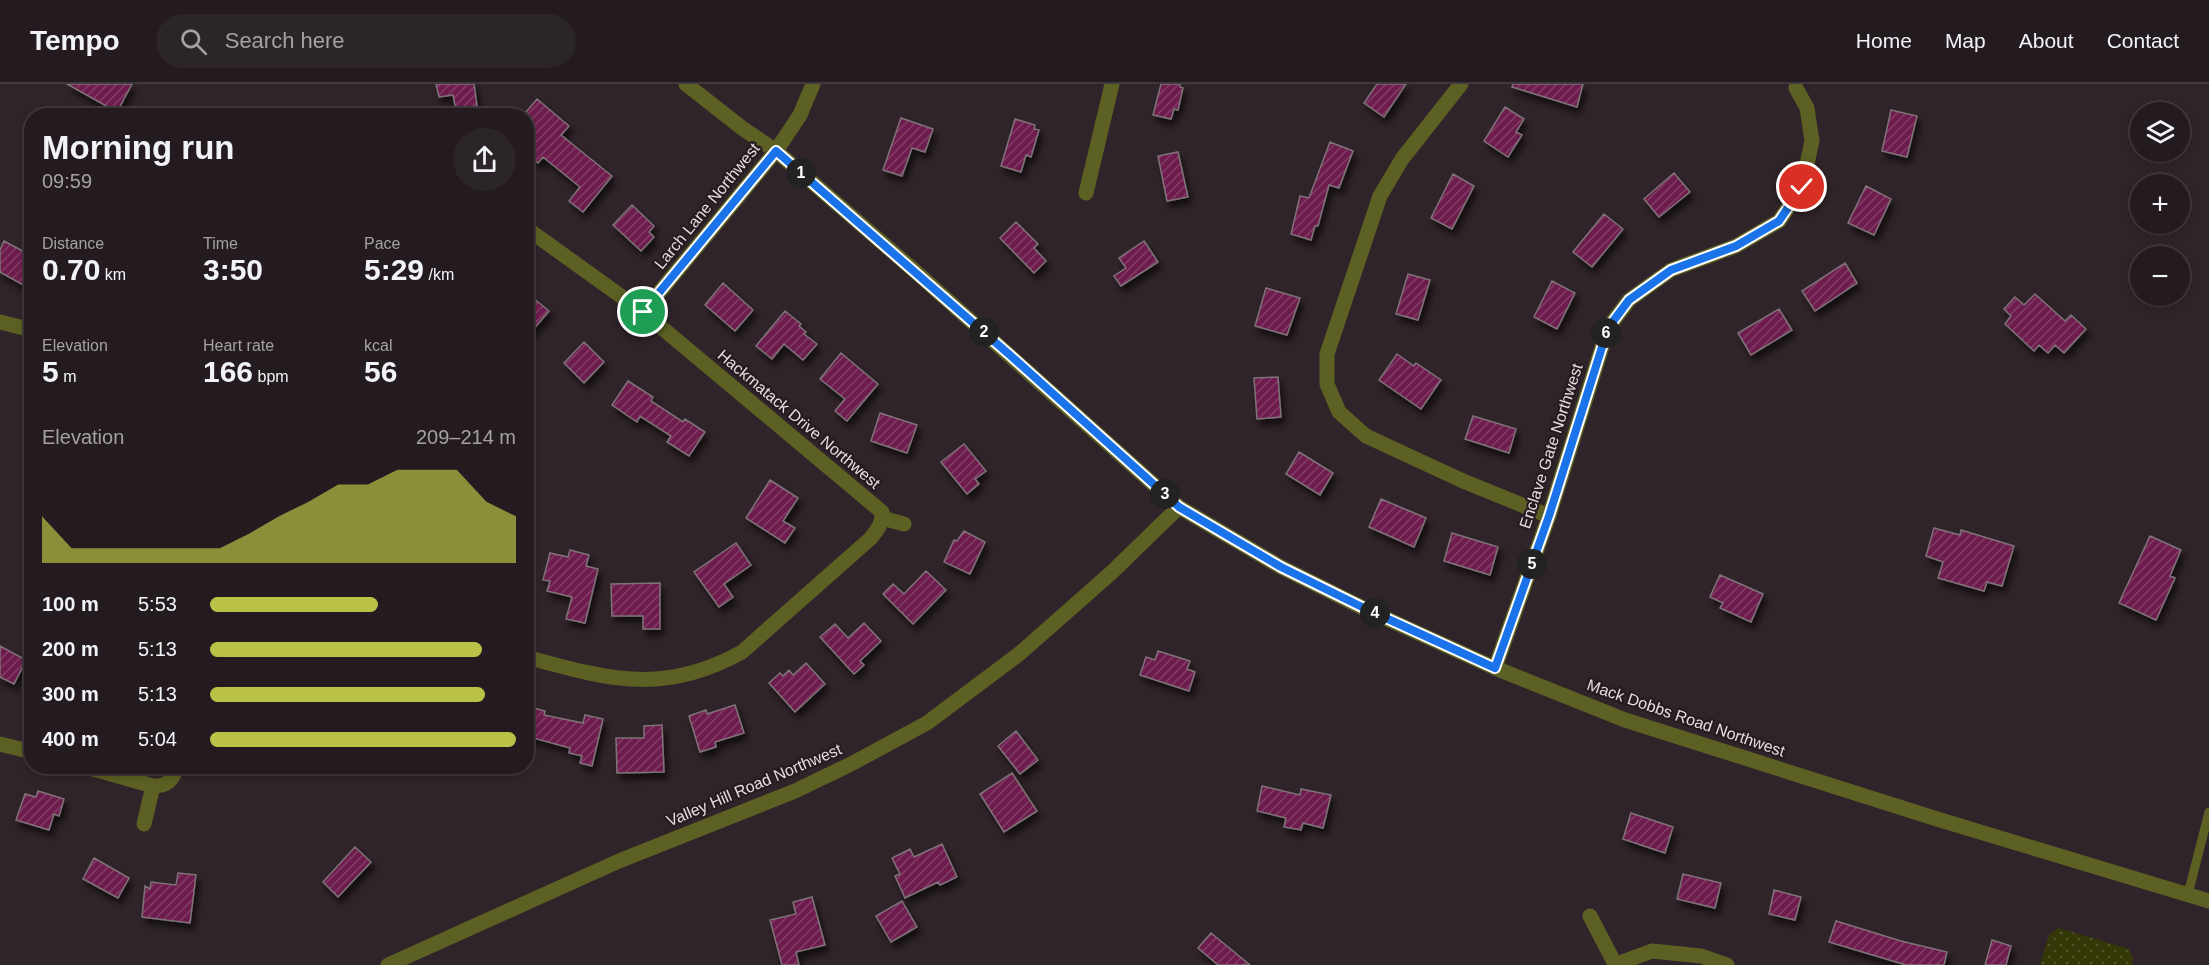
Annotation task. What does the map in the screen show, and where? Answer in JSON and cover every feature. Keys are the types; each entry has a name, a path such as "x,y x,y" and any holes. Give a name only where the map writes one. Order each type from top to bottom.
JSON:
{"street":[{"name":"Mack Dobbs Road Northwest","path":"686,84 742,128 776,151 970,319 1179,507 1281,567 1495,668 1625,720 1937,819 2209,900"},
{"name":"Larch Lane Northwest","path":"643,312 776,151 800,115 813,84"},
{"path":"1086,194 1112,84"},
{"path":"1461,84 1402,159 1380,196 1327,354 1327,384 1340,412 1366,436 1463,481 1549,516"},
{"name":"Enclave Gate Northwest","path":"1495,668 1549,516 1608,328 1629,300 1671,270 1736,246 1779,221 1802,187 1812,141 1807,108 1796,88"},
{"name":"Hackmatack Drive Northwest","path":"534,234 643,312 882,512 882,518"},
{"path":"0,322 24,328"},
{"name":"Valley Hill Road Northwest","path":"388,965 619,861 795,790 851,764 927,723 1019,654 1111,573 1179,507"},
{"path":"534,659 595,676 629,680 657,680 690,675 742,652 871,538 879,528 882,518 904,524"},
{"path":"0,744 24,750"},
{"path":"110,774 153,786 163,786 171,781 174,774"},
{"path":"144,824 153,786"},
{"path":"1590,916 1615,965 1652,951 1701,956 1727,965"}],"lane":[{"path":"2188,894 2209,812"}],"shaded area":[{"path":"2058,928 2129,949 2133,959 2132,965 2040,965 2049,935"}],"building":[{"path":"67,84 132,84 119,108 110,108"},
{"path":"436,84 474,84 477,106 456,108 453,95 439,97"},
{"path":"1161,84 1180,84 1183,88 1178,110 1174,109 1171,119 1153,115"},
{"path":"1377,84 1406,84 1384,117 1364,103"},
{"path":"1513,84 1583,84 1577,107 1512,87"},
{"path":"537,99 569,126 561,135 612,176 583,212 569,201 580,187 543,157 538,163 534,160 534,108 529,108"},
{"path":"1505,107 1524,119 1516,132 1522,135 1508,157 1484,141"},
{"path":"1891,110 1917,116 1907,157 1882,151"},
{"path":"901,118 933,129 925,152 912,148 902,176 883,170"},
{"path":"1015,119 1035,125 1034,129 1039,130 1031,157 1026,155 1021,172 1001,166"},
{"path":"1330,142 1353,151 1339,188 1329,185 1318,226 1315,226 1311,240 1291,234 1300,196 1309,198"},
{"path":"1178,152 1188,197 1167,201 1158,156"},
{"path":"1674,173 1690,192 1659,217 1644,199"},
{"path":"1453,174 1474,186 1452,229 1431,218"},
{"path":"1866,186 1891,199 1874,235 1848,223"},
{"path":"632,205 654,226 649,232 654,237 641,251 613,225"},
{"path":"1604,214 1623,229 1592,267 1573,252"},
{"path":"1016,222 1038,244 1034,248 1046,261 1034,273 1000,238"},
{"path":"4,241 24,252 24,285 0,272 0,250"},
{"path":"1144,241 1158,262 1121,286 1114,276 1126,268 1119,258"},
{"path":"1845,263 1857,283 1815,311 1802,291"},
{"path":"1408,274 1430,280 1418,320 1396,314"},
{"path":"1552,281 1575,293 1557,329 1534,317"},
{"path":"723,283 753,310 735,331 705,305"},
{"path":"1266,288 1300,298 1287,335 1255,326"},
{"path":"2035,294 2065,321 2071,315 2086,329 2064,353 2055,345 2048,353 2039,345 2034,351 2005,324 2011,316 2004,309 2015,297 2024,305"},
{"path":"534,299 549,311 534,329"},
{"path":"1779,309 1792,330 1751,355 1738,333"},
{"path":"785,311 801,324 799,326 806,332 804,334 817,344 803,360 784,344 772,359 756,346"},
{"path":"584,342 604,362 584,383 564,363"},
{"path":"841,353 878,384 847,421 835,411 845,399 820,379"},
{"path":"1397,354 1414,366 1416,363 1441,380 1421,409 1379,380"},
{"path":"1278,377 1281,417 1257,419 1254,378"},
{"path":"628,381 653,397 651,401 683,422 685,419 705,432 689,456 667,442 671,436 640,416 637,422 612,405"},
{"path":"880,413 917,425 907,453 871,441"},
{"path":"1473,416 1516,429 1509,453 1465,439"},
{"path":"964,444 986,471 975,479 979,484 967,494 941,462"},
{"path":"1299,452 1333,473 1320,495 1286,474"},
{"path":"770,480 798,498 783,521 795,528 785,543 746,518"},
{"path":"1381,499 1426,518 1414,547 1369,527"},
{"path":"1934,528 1960,535 1961,530 2014,546 2002,586 1987,582 1984,591 1938,578 1943,562 1926,556"},
{"path":"964,531 985,542 970,574 944,562 954,540 957,541"},
{"path":"1452,533 1498,547 1490,575 1444,561"},
{"path":"2150,536 2181,550 2170,576 2175,578 2156,620 2119,603"},
{"path":"736,543 751,565 724,584 733,597 719,607 694,572"},
{"path":"570,550 589,555 586,566 598,569 585,623 566,619 572,597 547,591 550,581 543,580 550,553 568,557"},
{"path":"926,571 946,590 913,624 883,594 893,584 904,594"},
{"path":"1720,575 1763,594 1751,622 1720,608 1723,603 1710,597"},
{"path":"660,583 660,629 643,629 643,616 612,616 611,584"},
{"path":"864,623 881,641 860,661 864,665 854,674 820,637 835,624 848,638"},
{"path":"0,646 24,659 24,664 14,684 0,677"},
{"path":"1158,651 1190,661 1187,669 1195,672 1189,691 1140,675 1146,657 1155,660"},
{"path":"806,663 825,684 795,712 769,683 780,673 783,676 789,670 793,675"},
{"path":"735,705 744,733 715,742 716,747 700,752 689,716 706,710 707,714"},
{"path":"534,708 545,711 544,715 583,723 585,715 603,719 592,766 580,763 582,756 569,753 570,748 534,738"},
{"path":"662,725 664,772 617,773 616,738 644,738 644,726"},
{"path":"1016,731 1038,760 1020,774 998,746"},
{"path":"1012,773 1037,811 1004,832 980,794"},
{"path":"1262,786 1300,795 1301,789 1331,795 1323,828 1303,823 1301,830 1284,827 1286,818 1257,811"},
{"path":"38,791 64,799 59,816 54,814 49,830 16,820 25,794 36,797"},
{"path":"1631,813 1673,827 1665,853 1623,839"},
{"path":"942,844 957,877 940,885 938,882 905,898 895,876 900,874 892,858 910,849 914,857"},
{"path":"355,847 371,862 338,897 323,882"},
{"path":"94,858 129,878 118,898 83,879"},
{"path":"178,873 196,875 190,923 142,917 145,886 150,889 151,882 176,885"},
{"path":"1683,874 1721,883 1715,908 1677,899"},
{"path":"1774,890 1801,897 1795,920 1769,914"},
{"path":"812,897 825,945 796,952 799,965 782,965 770,920 796,914 793,902"},
{"path":"902,901 917,927 891,942 876,916"},
{"path":"1836,921 1947,952 1944,965 1906,965 1829,942"},
{"path":"1211,933 1250,965 1218,965 1198,948"},
{"path":"1992,940 2011,946 2006,965 1985,965"}],"route":[{"path":"643,312 776,151 916,272 1179,507 1281,567 1495,668 1549,516 1608,328 1629,300 1671,270 1736,246 1779,221 1802,187"}]}
